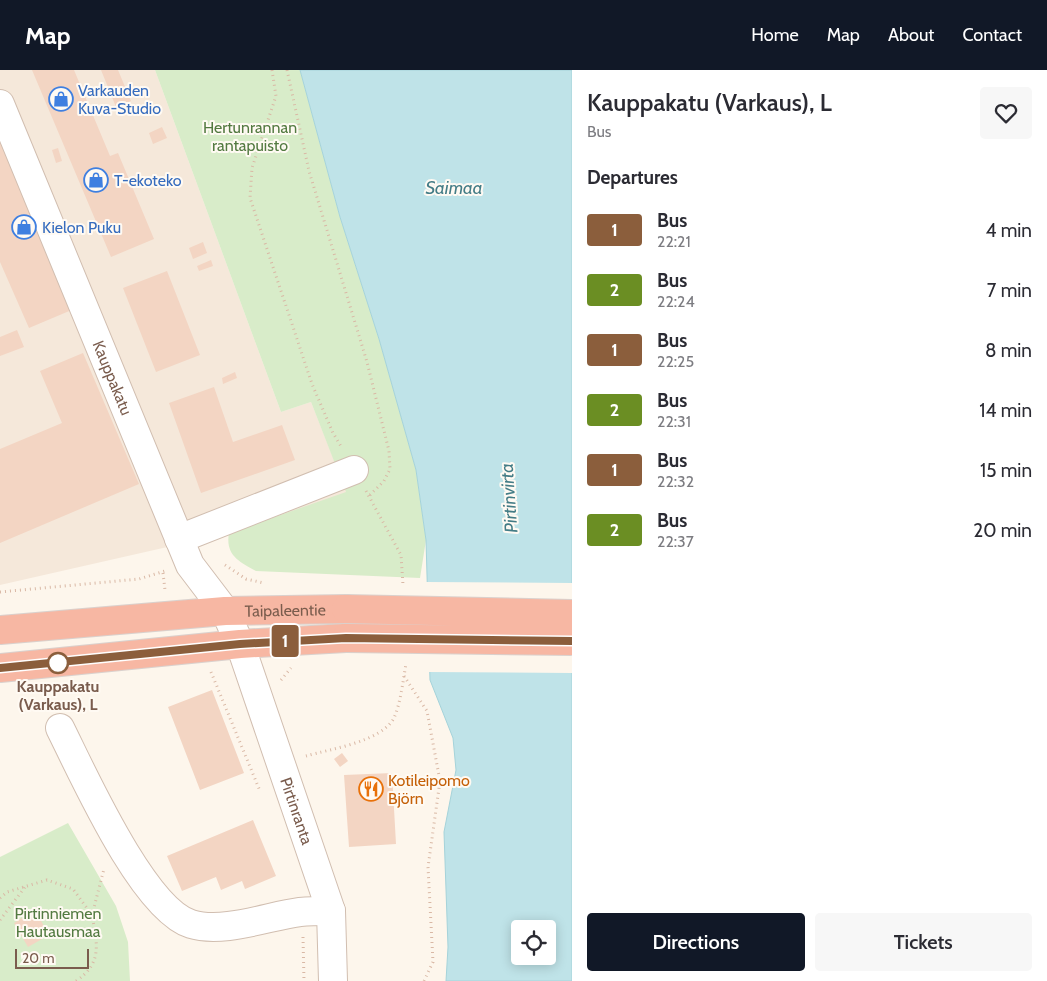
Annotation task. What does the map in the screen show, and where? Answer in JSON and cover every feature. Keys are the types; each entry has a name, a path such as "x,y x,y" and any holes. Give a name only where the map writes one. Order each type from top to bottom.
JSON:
{"highway":[{"name":"Taipaleentie","path":"0,630 225,611 346,609 572,614"},
{"name":"Taipaleentie","path":"0,668 240,644 346,638 572,641"}],"street":[{"name":"Kauppakatu","path":"0,104 190,564 225,611 240,644"},
{"path":"179,539 350,462"},
{"name":"Pirtinranta","path":"240,644 331,911 333,981"},
{"path":"60,728 114,835 144,880 171,913 192,924 230,926 302,912 331,911"}],"path":[{"path":"272,70 276,96 252,168 250,198 312,384 332,433 350,462"},
{"path":"287,70 309,171 367,362 389,451 390,469 384,481 369,496"},
{"path":"0,592 139,579 190,564"},
{"path":"211,671 262,796"},
{"path":"404,676 428,711 440,781 428,867 433,962 424,981"},
{"path":"92,916 114,835"},
{"path":"0,898 7,892 47,880 73,889 92,916 98,950 87,974 76,981"},
{"path":"0,920 25,887"},
{"path":"302,912 304,981"}],"shaded area":[{"path":"0,70 155,70 281,412 311,402 347,493 229,533 0,585"}],"green space":[{"name":"Hertunrannan rantapuisto","path":"155,70 300,70 340,217 379,339 416,470 426,540 420,578 256,571 239,561 231,552 228,541 229,533 346,492 311,402 281,412"},
{"name":"Pirtinniemen Hautausmaa","path":"68,823 116,906 128,942 130,981 0,981 0,857"}],"water":[{"name":"Saimaa","path":"300,70 572,70 572,981 446,981 448,947 444,832 456,770 453,738 430,680 426,540 416,470 379,339 340,217"}],"pier":[{"path":"425,582 572,583 572,673 428,672"}],"building":[{"path":"32,70 74,70 110,156 118,153 154,239 111,257"},
{"path":"101,70 118,70 131,101 116,107"},
{"path":"162,127 167,138 153,144 149,133"},
{"path":"0,141 74,309 29,328 0,262"},
{"path":"58,148 62,161 56,163 52,150"},
{"path":"203,242 207,253 193,259 189,248"},
{"path":"211,260 213,266 199,271 197,266"},
{"path":"167,271 200,355 156,372 123,288"},
{"path":"17,330 24,347 0,356 0,337"},
{"path":"83,353 139,484 0,543 0,449 62,423 40,371"},
{"path":"235,372 237,378 223,384 222,378"},
{"path":"214,387 233,442 282,425 295,460 201,493 169,403"},
{"path":"212,690 244,773 200,790 168,707"},
{"path":"342,753 348,761 340,767 334,759"},
{"path":"392,773 396,844 349,847 344,775"},
{"path":"253,820 276,876 245,889 242,881 221,890 216,877 182,891 167,856"},
{"path":"35,910 49,935 28,947 14,923"}],"bus line":[{"name":"1","path":"0,668 87,661 240,644 346,638 572,641"}],"place":[{"name":"Varkauden Kuva-Studio","path":"61,99"},
{"name":"T-ekoteko","path":"96,180"},
{"name":"Kielon Puku","path":"24,227"},
{"name":"Kauppakatu (Varkaus), L","path":"58,663"},
{"name":"Kotileipomo Björn","path":"371,789"}],"water label":[{"name":"Pirtinvirta","path":"509,498"}]}
